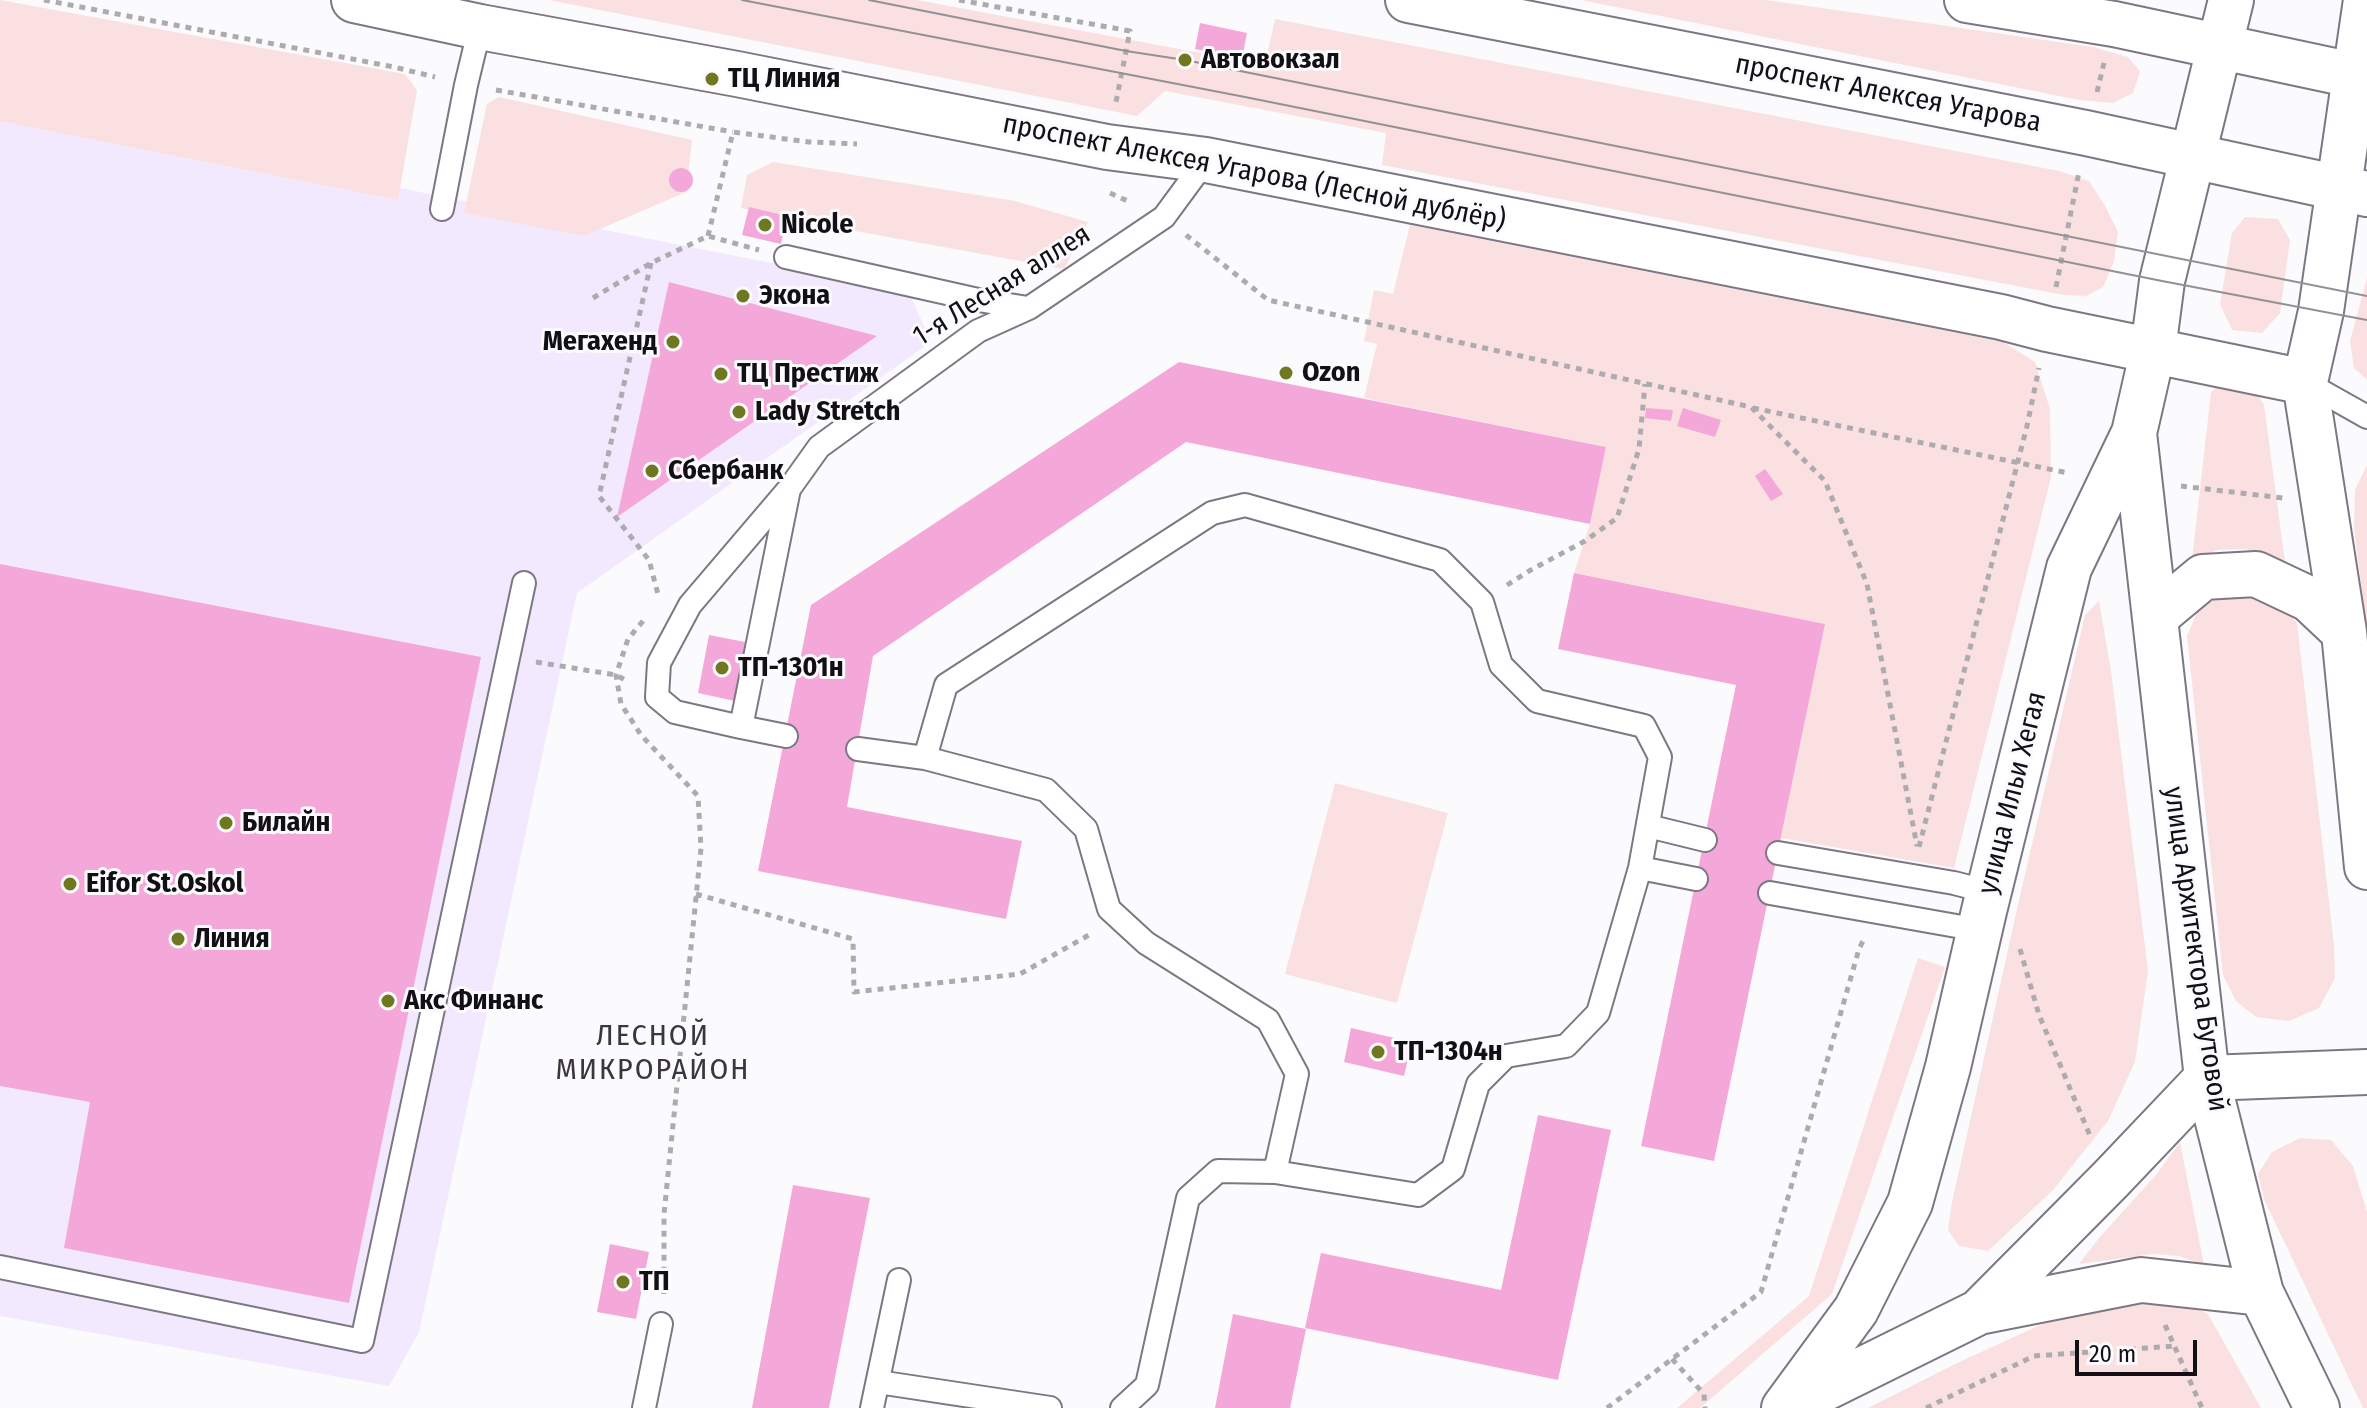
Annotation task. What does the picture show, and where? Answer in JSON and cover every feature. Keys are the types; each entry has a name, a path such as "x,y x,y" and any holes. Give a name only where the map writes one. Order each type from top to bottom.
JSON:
{"main road":[{"name":"проспект Алексея Угарова (Лесной дублёр)","path":"354,0 1107,147 1206,160 2001,317 2305,382"},
{"name":"проспект Алексея Угарова","path":"1408,0 2086,133 2354,191"},
{"path":"1967,0 2114,24 2362,77"},
{"path":"2194,157 2231,0"},
{"path":"2366,0 2354,191 2305,382 2344,632 2367,867"},
{"name":"улица Ильи Хегая","path":"1785,1408 1856,1310 1910,1203 1948,1067 2069,568 2126,480 2153,350 2162,281 2194,157"},
{"name":"улица Архитектора Бутовой","path":"2126,480 2155,617 2207,1078 2261,1293 2317,1408"},
{"path":"2155,617 2203,577 2256,574 2309,599 2344,632"},
{"path":"1979,1312 2207,1078 2367,1072"},
{"path":"1785,1408 1979,1312 2141,1280 2261,1293"}],"lane":[{"path":"442,209 480,27"},
{"name":"1-я Лесная аллея","path":"741,727 789,489 819,447 978,331 1029,308 1164,217 1206,160"},
{"path":"786,257 978,300 1029,308"},
{"path":"2305,382 2367,417"},
{"path":"786,736 675,712 657,697 659,663 690,605 789,489"},
{"path":"925,758 946,685 1212,513 1245,505 1440,560 1482,602 1501,665 1537,701 1644,726 1660,757 1640,868 1598,1013 1566,1046 1506,1056 1478,1084 1453,1169 1418,1195 1275,1172 1218,1171 1188,1198 1147,1385 1122,1408"},
{"path":"0,1267 362,1341 524,583"},
{"path":"858,749 925,758 1046,790 1086,829 1109,909 1146,943 1268,1020 1297,1074 1275,1172"},
{"path":"1648,826 1705,840"},
{"path":"1778,853 1954,883 1984,911"},
{"path":"1640,868 1696,879"},
{"path":"1770,893 1878,913 1984,911"},
{"path":"872,1408 899,1280"},
{"path":"644,1408 661,1324"},
{"path":"878,1382 1050,1408"}],"path":[{"path":"44,0 394,67 466,85 733,132 809,142 857,144"},
{"path":"959,0 1056,17"},
{"path":"1751,407 1825,481 1867,584 1918,850 2027,426 2086,133 2114,24"},
{"path":"708,236 733,132"},
{"path":"1098,187 1164,217 1268,300 1751,407 2081,475 2324,503"},
{"path":"593,298 651,263 708,236 786,257"},
{"path":"651,263 599,496 649,560 660,600"},
{"path":"1482,602 1529,571 1585,541 1617,518 1639,449 1645,384"},
{"path":"644,620 628,639 616,675 621,704 641,735 698,796 701,848 664,1214 665,1284 661,1324"},
{"path":"536,662 616,675"},
{"path":"696,894 853,939 854,992 1020,974 1095,931 1109,909"},
{"path":"1984,911 2020,949 2039,1015 2082,1119 2111,1179"},
{"path":"1607,1408 1761,1292 1859,949 1878,913"},
{"path":"2141,1280 2202,1408"},
{"path":"1926,1408 2034,1356 2175,1346"},
{"path":"1672,1359 1704,1394 1705,1408"}],"shaded area":[{"path":"0,0 405,74 417,90 398,200 0,121"},
{"path":"549,0 917,0 1265,65 1275,19 2059,171 2089,181 2104,204 2118,232 2114,261 2103,287 2086,296 2064,295 1382,165 1386,133 1165,91 1137,116"},
{"path":"1581,0 1766,0 2093,47 2128,57 2140,71 2133,93 2113,103 2079,100"},
{"path":"499,97 692,140 686,192 584,236 464,213 487,104"},
{"path":"0,106 908,290 931,342 577,593 419,1332 389,1386 0,1316"},
{"path":"773,162 1015,201 1088,222 1064,269 741,208 747,175"},
{"path":"2245,217 2278,219 2290,240 2280,313 2262,333 2232,330 2220,304 2232,233"},
{"path":"1410,225 2003,342 2035,362 2050,409 2051,477 1954,868 1781,838 1825,624 1574,573 1590,524 1606,447 1364,398 1377,344 1364,341 1374,290 1393,294"},
{"path":"2367,278 2367,380 2354,368 2350,341"},
{"path":"2219,385 2257,394 2264,405 2285,562 2246,549 2217,550 2192,560 2211,392"},
{"path":"2367,465 2367,630 2354,529 2355,490"},
{"path":"2226,595 2272,595 2297,623 2334,945 2335,978 2319,1008 2289,1021 2256,1017 2236,1001 2223,975 2187,636 2200,605"},
{"path":"2099,601 2111,671 2148,971 2135,1062 2108,1121 2053,1190 1988,1251 1959,1246 1948,1230 1951,1207 2085,615"},
{"path":"1335,783 1448,813 1397,1003 1285,974"},
{"path":"1918,958 1945,967 1832,1294 1700,1408 1677,1408 1809,1296"},
{"path":"2300,1138 2331,1140 2353,1166 2367,1212 2367,1408 2363,1408 2264,1199 2258,1174 2272,1152"},
{"path":"2180,1142 2204,1265 2179,1256 2153,1254 2079,1264 2156,1175"},
{"path":"2138,1297 2173,1297 2208,1314 2261,1408 1868,1408 2040,1325"}],"building":[{"path":"1200,23 1247,33 1242,59 1195,49"},
{"path":"681,168 690,171 693,180 690,189 681,192 672,189 669,180 672,171"},
{"name":"Nicole","path":"749,207 787,216 781,244 742,235"},
{"path":"669,282 877,336 617,517"},
{"path":"1179,362 1606,447 1590,524 1186,442 873,656 847,807 1022,841 1006,919 758,871 811,605"},
{"path":"1646,408 1673,410 1671,421 1645,418"},
{"path":"1683,408 1721,420 1715,437 1677,426"},
{"path":"1765,469 1783,494 1771,501 1755,476"},
{"path":"0,564 481,657 349,1303 64,1248 90,1102 0,1086"},
{"path":"1574,573 1825,624 1714,1161 1641,1146 1736,685 1558,649"},
{"name":"ТП-1301н","path":"709,635 745,642 735,701 698,693"},
{"name":"ТП-1304н","path":"1351,1028 1412,1042 1404,1076 1344,1062"},
{"path":"1538,1115 1611,1130 1558,1380 1305,1328 1321,1253 1501,1290"},
{"path":"793,1185 870,1198 829,1408 752,1408"},
{"name":"ТП","path":"610,1244 649,1252 636,1319 597,1312"},
{"path":"1233,1314 1306,1329 1290,1408 1215,1408"}],"tram line":[{"path":"742,0 2367,320"},
{"path":"869,0 2367,296"}],"place":[{"name":"Автовокзал","path":"1185,60"},
{"name":"ТЦ Линия","path":"712,79"},
{"name":"Nicole","path":"765,225"},
{"name":"Экона","path":"743,296"},
{"name":"Мегахенд","path":"673,342"},
{"name":"Ozon","path":"1286,373"},
{"name":"ТЦ Престиж","path":"721,374"},
{"name":"Lady Stretch","path":"739,412"},
{"name":"Сбербанк","path":"652,471"},
{"name":"ТП-1301н","path":"722,668"},
{"name":"Билайн","path":"226,823"},
{"name":"Eifor St.Oskol","path":"70,884"},
{"name":"Линия","path":"178,939"},
{"name":"Акс Финанс","path":"388,1001"},
{"name":"ТП-1304н","path":"1378,1052"},
{"name":"ТП","path":"623,1282"}],"district":[{"name":"ЛЕСНОЙ МИКРОРАЙОН","path":"653,1054"}]}
